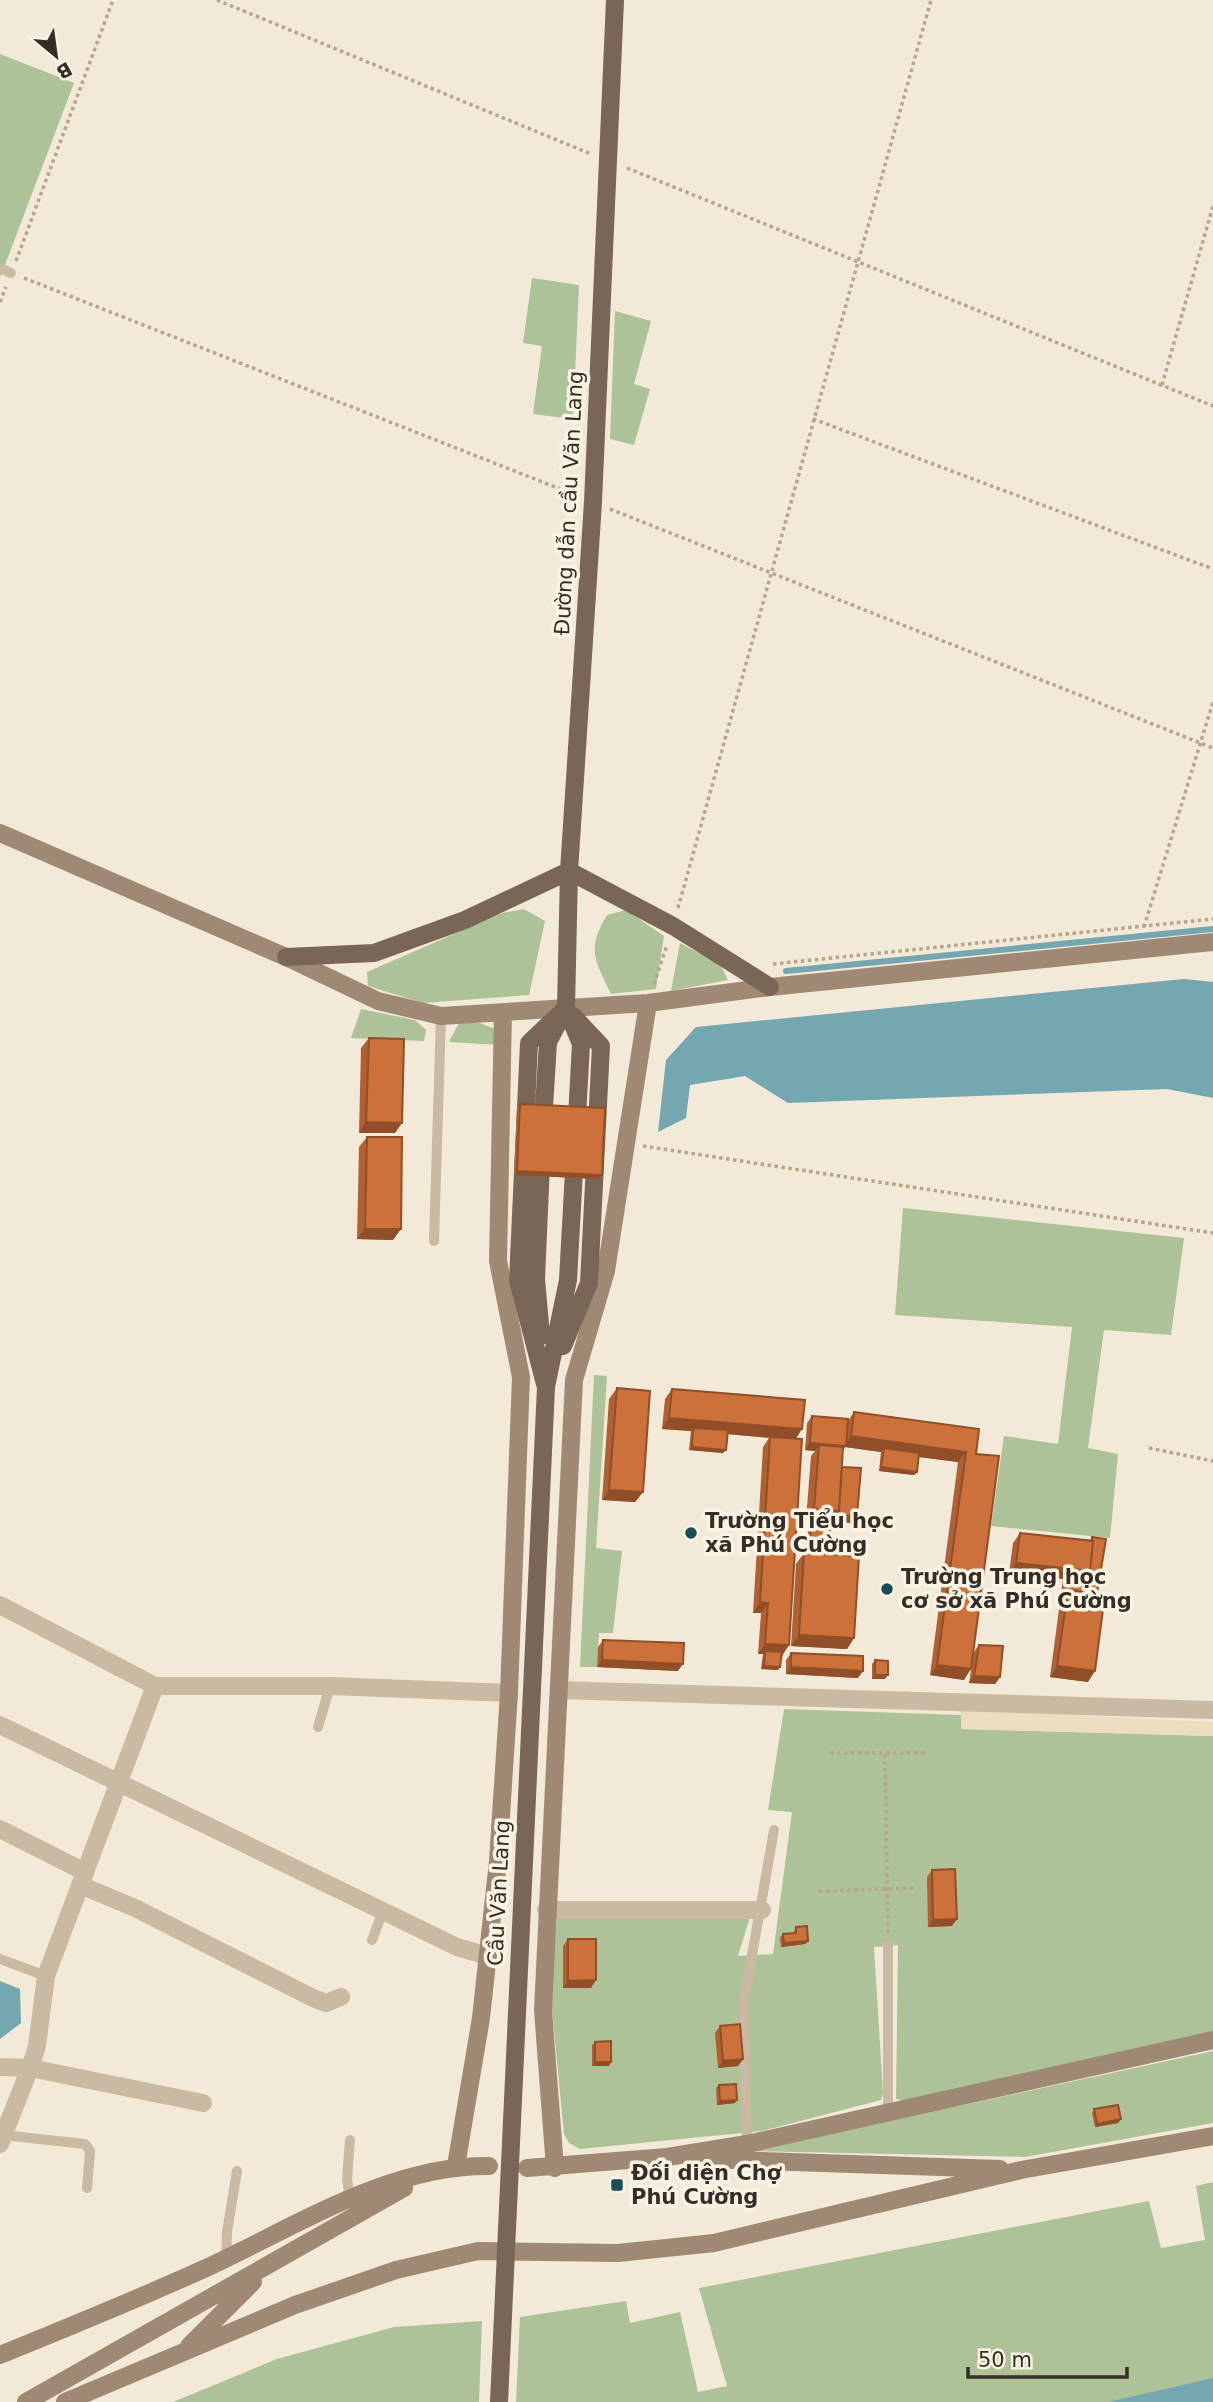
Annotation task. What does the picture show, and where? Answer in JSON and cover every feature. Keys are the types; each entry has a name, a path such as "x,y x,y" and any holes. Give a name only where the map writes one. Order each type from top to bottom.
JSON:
{"main road":[{"name":"Đường dẫn cầu Văn Lang","path":"566,1008 569,870 593,502 615,0"},
{"path":"0,833 286,957 378,1001 441,1016 648,1003 770,987 1213,942"},
{"path":"286,957 374,953 465,920 569,870 673,926 770,987"},
{"path":"555,2168 543,2010 574,1380 606,1271 648,1003"},
{"path":"546,1387 536,1279 542,1141 548,1042 566,1008"},
{"path":"546,1387 568,1280 580,1044 566,1008"},
{"path":"456,2166 488,1956 498,1861 509,1693 521,1377 498,1261 503,1012"},
{"name":"Cầu Văn Lang","path":"499,2402 546,1387"},
{"path":"527,2168 555,2168 667,2157 747,2144 1213,2040"},
{"path":"65,2402 295,2305 383,2274 478,2250 618,2253 714,2243 1021,2170 1213,2136"},
{"path":"667,2157 1021,2170"},
{"path":"0,2355 226,2259 350,2200 456,2166 489,2166"},
{"path":"26,2402 431,2173"},
{"path":"181,2354 270,2265"}],"street":[{"path":"0,1605 155,1686 330,1686 509,1693"},
{"path":"1,2138 37,2046 46,1976 155,1686"},
{"path":"559,1690 1213,1710"},
{"path":"0,1725 457,1947 488,1956"},
{"path":"0,1829 135,1908 313,1998 326,2003 341,1997"},
{"path":"546,1910 762,1910"},
{"path":"0,2067 30,2068 203,2102"}],"lane":[{"path":"0,268 11,273"},
{"path":"434,1241 441,1016"},
{"path":"318,1727 330,1686"},
{"path":"747,2144 744,2000 774,1830"},
{"path":"372,1940 383,1911"},
{"path":"888,1946 888,2113"},
{"path":"0,1959 46,1976"},
{"path":"1,2138 85,2144 90,2151 87,2188"},
{"path":"349,2140 347,2179 350,2200"},
{"path":"226,2259 227,2232 237,2171"}],"path":[{"path":"0,302 113,0"},
{"path":"218,0 1213,406"},
{"path":"648,1003 673,926 931,0"},
{"path":"1162,386 1213,206"},
{"path":"813,419 1213,569"},
{"path":"1137,949 1213,702"},
{"path":"740,968 1213,919"},
{"path":"627,1144 1213,1233"},
{"path":"1149,1448 1213,1461"},
{"path":"830,1753 926,1753"},
{"path":"885,1754 888,1946"},
{"path":"819,1891 916,1888"}],"green space":[{"path":"0,54 74,83 0,278"},
{"path":"532,278 579,285 573,419 533,414 542,346 523,343"},
{"path":"615,311 651,321 634,384 650,389 634,445 610,439"},
{"path":"524,909 545,921 529,995 423,1003 368,986 367,972 502,913"},
{"path":"626,910 664,936 656,989 611,994 597,963 595,946 600,927 607,915"},
{"path":"680,943 720,964 728,980 671,991"},
{"path":"361,1009 415,1020 426,1030 424,1041 351,1038"},
{"path":"459,1023 480,1023 495,1029 500,1045 449,1042"},
{"path":"903,1208 1184,1238 1171,1335 1104,1330 1088,1448 1118,1454 1110,1538 991,1526 1004,1436 1058,1444 1072,1327 895,1315"},
{"path":"594,1375 607,1376 596,1548 622,1551 613,1633 599,1633 597,1667 580,1667"},
{"path":"784,1709 961,1715 961,1729 1213,1736 1213,2032 904,2101 896,2099 898,1945 874,1947 883,2093 881,2100 762,2131 580,2149 569,2143 564,2134 551,1999 557,1918 750,1917 738,1956 773,1954 792,1812 768,1810"},
{"path":"1213,2051 1213,2123 1025,2157 751,2151"},
{"path":"1213,2182 1213,2402 516,2402 520,2317 626,2301 630,2323 680,2312 698,2392 727,2386 699,2288 1149,2201 1161,2248 1205,2240 1196,2186"},
{"path":"482,2321 479,2402 173,2402 277,2359 394,2327"}],"shaded area":[{"path":"961,1710 1213,1722 1213,1736 961,1729"}],"water":[{"path":"1184,979 1213,982 1213,1098 1167,1089 788,1103 745,1076 690,1085 686,1118 658,1132 666,1060 696,1027"},
{"path":"0,1981 20,1989 21,2023 0,2039"},
{"path":"1213,2378 1213,2402 1108,2402"}],"building":[{"path":"369,1038 404,1039 402,1123 366,1122"},
{"path":"520,1104 605,1108 602,1175 517,1171"},
{"path":"367,1137 402,1137 401,1229 365,1229"},
{"path":"617,1388 650,1391 643,1492 609,1490"},
{"path":"672,1389 805,1400 802,1429 669,1418"},
{"path":"854,1412 979,1429 976,1454 999,1456 971,1669 937,1665 966,1452 851,1436"},
{"path":"812,1416 848,1419 846,1446 810,1443"},
{"path":"693,1428 728,1430 726,1450 692,1447"},
{"path":"770,1437 802,1439 789,1645 765,1644 768,1603 760,1602"},
{"path":"819,1445 843,1447 839,1511 814,1509"},
{"path":"884,1448 919,1453 917,1472 881,1467"},
{"path":"842,1467 861,1468 857,1516 836,1515 839,1511"},
{"path":"811,1527 830,1528 829,1552 809,1551"},
{"path":"1020,1533 1093,1541 1090,1571 1016,1563"},
{"path":"1092,1537 1106,1539 1097,1593 1068,1590 1065,1593 1067,1572 1087,1574 1090,1571"},
{"path":"804,1553 859,1556 854,1638 799,1635"},
{"path":"1068,1590 1105,1594 1095,1671 1057,1666"},
{"path":"603,1640 684,1643 683,1664 602,1660"},
{"path":"979,1645 1003,1646 1000,1677 974,1676"},
{"path":"765,1651 782,1652 780,1667 764,1666"},
{"path":"791,1653 863,1656 863,1671 791,1667"},
{"path":"875,1660 888,1661 888,1675 875,1675"},
{"path":"955,1869 957,1919 933,1920 932,1870"},
{"path":"807,1926 808,1941 784,1943 783,1934 796,1933 796,1927"},
{"path":"568,1939 596,1939 596,1980 568,1981"},
{"path":"740,2024 743,2059 723,2061 720,2026"},
{"path":"611,2041 611,2062 595,2062 595,2042"},
{"path":"736,2084 737,2100 720,2101 719,2085"},
{"path":"1118,2105 1121,2119 1097,2124 1094,2109"}],"waterway":[{"path":"786,971 1213,929"}],"place":[{"name":"Trường Tiểu học xã Phú Cường","path":"691,1533"},
{"name":"Trường Trung học cơ sở xã Phú Cường","path":"887,1589"},
{"name":"Đối diện Chợ Phú Cường","path":"617,2185"}]}
